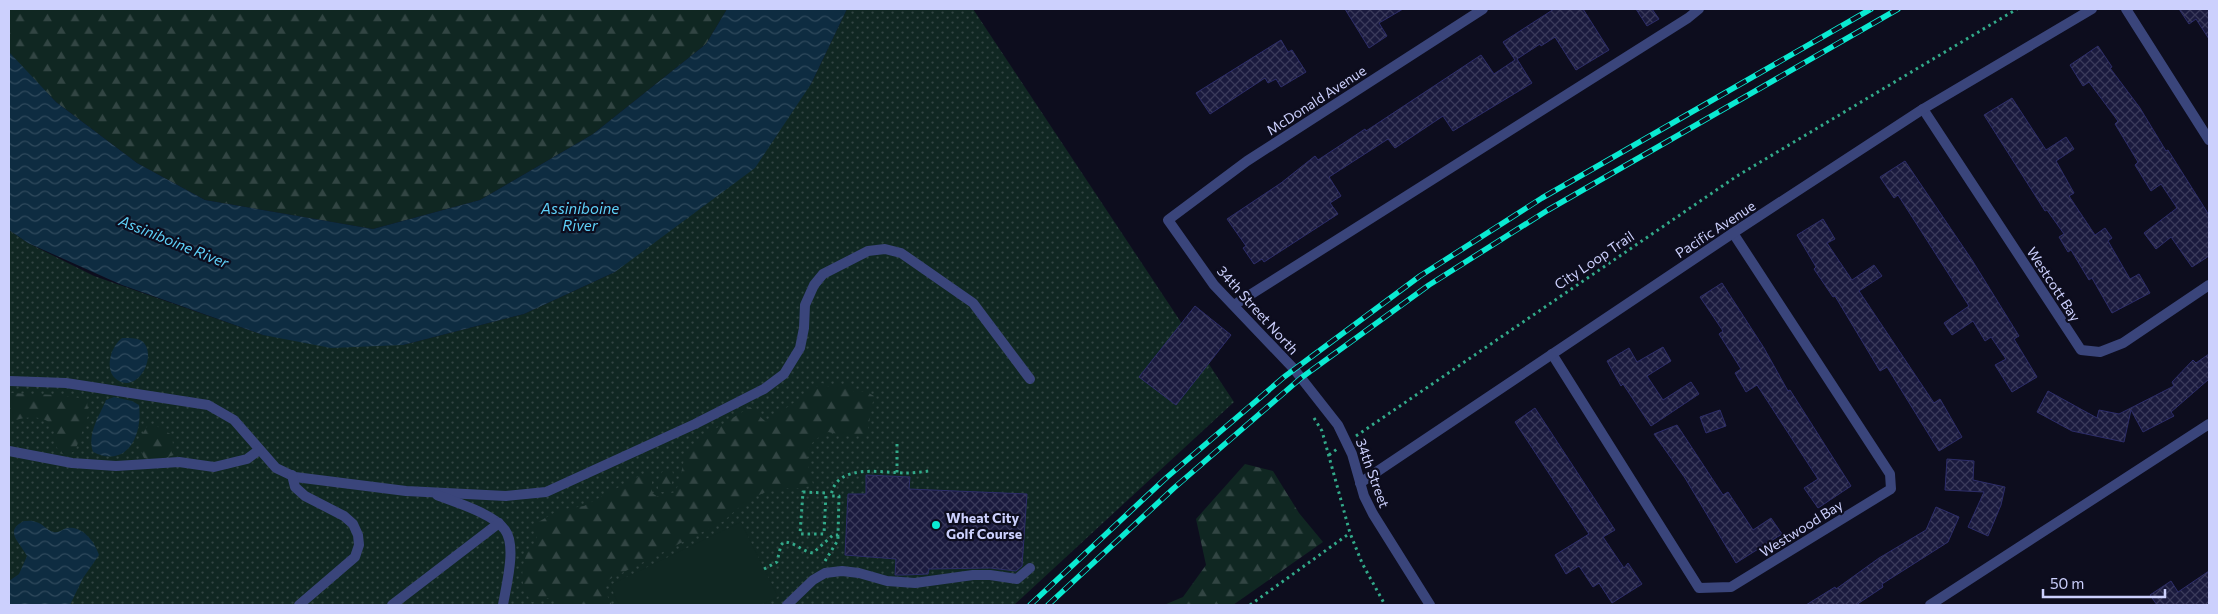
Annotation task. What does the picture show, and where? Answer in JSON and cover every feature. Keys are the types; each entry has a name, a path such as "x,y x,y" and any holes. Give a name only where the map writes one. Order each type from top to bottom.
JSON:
{"street":[{"name":"McDonald Avenue","path":"1168,220 1247,162 1483,9"},
{"path":"1234,305 1680,23 1699,9"},
{"name":"Pacific Avenue","path":"1360,483 1732,233 1923,109 2092,9"},
{"path":"2126,9 2209,140"},
{"name":"Westcott Bay","path":"1923,109 2081,350 2100,352 2123,343 2209,285"},
{"name":"34th Street North","path":"1168,220 1214,285 1301,378"},
{"name":"Westwood Bay","path":"1552,354 1699,588 1731,587 1892,489 1890,474 1732,233"},
{"path":"9,381 66,383 208,405 234,420 276,468 292,475 352,484 431,492 506,496 546,492 695,424 764,389 784,374 800,348 804,328 805,305 814,285 823,274 868,251 885,249 901,253 973,304 1030,379"},
{"name":"34th Street","path":"1301,378 1338,425 1347,442 1360,483 1373,514 1430,605"},
{"path":"1930,605 2209,424"},
{"path":"9,451 72,463 116,466 179,462 214,467 247,458 259,450"},
{"path":"292,475 295,486 306,496 344,516 354,524 359,544 355,557 299,605"},
{"path":"431,492 499,523 506,530 510,550 504,605"},
{"path":"392,605 499,523"},
{"path":"787,605 813,580 825,573 842,571 859,573 887,581 915,583 973,575 990,575 1017,579 1030,568"}],"path":[{"name":"City Loop Trail","path":"1329,455 1737,176 2017,9"},
{"path":"1311,412 1322,432 1350,533 1362,563 1385,605"},
{"path":"896,444 897,473"},
{"path":"832,494 832,489 838,482 860,472 897,473 929,471"},
{"path":"825,573 824,563 838,540 839,496 831,496 832,494 826,493 803,492 800,534 824,534 826,493"},
{"path":"1250,605 1350,533"},
{"path":"764,569 777,562 784,542 790,543 808,553 813,553 833,535 838,535"}],"green space":[{"path":"9,9 727,9 706,44 593,134 480,200 373,229 205,200 137,163 56,102 13,58 9,52"},
{"name":"Wheat City Golf Course","path":"847,9 973,9 1234,402 1014,605 9,605 9,230 28,243 94,276 263,335 403,345 524,314 615,272 811,84"},
{"path":"822,383 829,387 847,384 855,393 865,391 874,396 867,434 853,437 828,432 813,442 807,453 807,460 813,484 801,488 783,488 756,496 742,505 724,521 608,580 603,587 612,605 561,605 553,597 532,602 528,597 523,585 522,572 527,553 537,538 535,524 559,510 584,506 643,474 652,476 652,493 658,497 675,492 679,483 685,455 695,448 701,438 750,407 766,422"},
{"path":"9,393 56,395 87,399 88,416 75,451 66,455 59,453 54,429 45,420 24,418 9,422"},
{"path":"148,425 155,425 172,435 174,455 155,461 144,458 140,441"},
{"path":"1245,464 1273,471 1299,513 1323,542 1233,605 1164,605 1183,597 1206,565 1196,519"},
{"path":"672,469 671,490 659,492 658,480 660,475 664,470"},
{"path":"741,522 778,597 760,605 619,605 610,585"}],"water":[{"name":"Assiniboine River","path":"727,9 847,9 811,84 755,168 615,272 524,314 403,345 331,348 263,335 122,285 28,243 9,230 9,52 56,102 137,163 205,200 373,229 480,200 593,134 706,44"},
{"path":"122,338 134,338 144,343 148,358 146,366 137,379 123,383 112,375 110,370 112,352"},
{"path":"114,397 132,401 139,405 140,416 135,438 124,453 115,456 105,456 93,452 92,438 95,425 106,400"},
{"path":"24,521 38,523 53,532 70,528 76,529 91,539 99,555 83,578 70,605 9,605 9,581 19,574 27,556 14,533 18,525"}],"building":[{"path":"1345,9 1403,9 1379,23 1387,36 1369,48"},
{"path":"1554,9 1583,9 1609,50 1576,70 1555,37 1541,46 1540,44 1517,59 1532,83 1453,131 1443,116 1395,148 1388,139 1329,177 1341,196 1330,203 1338,214 1264,262 1262,259 1254,264 1243,248 1246,246 1227,219 1281,183 1315,156 1318,160 1365,129 1366,131 1481,55 1494,74 1515,60 1503,42"},
{"path":"1636,9 1652,9 1659,19 1647,26"},
{"path":"2179,9 2209,9 2209,39 2196,19 2189,24"},
{"path":"1281,40 1288,52 1292,50 1306,72 1281,87 1276,79 1268,83 1265,78 1210,114 1196,93"},
{"path":"2098,46 2112,67 2110,68 2140,108 2209,215 2209,256 2192,267 2171,237 2156,249 2144,233 2177,208 2161,184 2151,191 2135,165 2138,162 2115,124 2118,121 2089,82 2083,86 2070,65"},
{"path":"2012,98 2046,150 2066,137 2074,149 2056,161 2074,193 2069,196 2095,235 2105,228 2112,238 2108,241 2130,279 2139,274 2150,293 2112,313 2092,278 2089,280 2071,250 2068,252 2059,237 2064,234 2047,210 2045,211 1984,115"},
{"path":"1905,161 1972,260 2019,336 2014,339 2037,377 2012,392 1995,365 2006,359 1991,337 1985,341 1973,321 1952,335 1944,323 1969,306 1898,195 1894,198 1880,177"},
{"path":"1823,219 1835,239 1827,243 1852,280 1874,265 1882,276 1859,291 1934,403 1940,399 1962,437 1939,451 1887,367 1880,371 1835,296 1833,297 1814,269 1816,267 1797,235"},
{"path":"1722,283 1764,348 1788,391 1790,390 1851,486 1818,508 1804,488 1818,479 1757,385 1746,392 1735,373 1741,369 1719,334 1723,331 1700,297"},
{"path":"1195,306 1231,335 1176,405 1139,377"},
{"path":"1663,347 1671,361 1647,376 1663,400 1691,382 1699,394 1651,426 1623,384 1621,386 1607,361 1629,348 1637,362"},
{"path":"2209,354 2209,379 2171,412 2174,416 2143,432 2131,410 2124,442 2072,431 2037,412 2048,391 2097,418 2099,410 2119,414 2174,386 2172,382 2193,360 2196,363"},
{"path":"1535,408 1615,530 1603,537 1624,568 1628,563 1642,584 1612,603 1599,583 1593,587 1579,566 1566,574 1555,555 1589,534 1515,422"},
{"path":"1720,410 1726,426 1706,433 1700,417"},
{"path":"1677,425 1723,495 1728,492 1753,530 1771,518 1782,534 1736,563 1685,478 1654,434"},
{"path":"1947,459 1974,461 1973,480 2005,487 2001,505 1988,536 1968,527 1984,492 1945,490"},
{"name":"Wheat City Golf Course","path":"866,475 910,477 909,489 1027,494 1022,566 1016,571 990,568 929,569 928,574 895,575 896,559 845,555 848,494 866,494"},
{"path":"1936,507 1959,517 1948,542 1882,584 1883,587 1856,605 1806,605 1835,587 1836,589 1879,558 1926,530"},
{"path":"2209,571 2209,605 2157,605 2150,595 2171,581 2178,592"}],"railway":[{"path":"1030,605 1166,478 1284,377 1420,276 1542,198 1871,9"},
{"path":"1048,605 1174,488 1301,378 1429,285 1548,210 1898,9"}],"place":[{"name":"Wheat City Golf Course","path":"936,525"}]}
